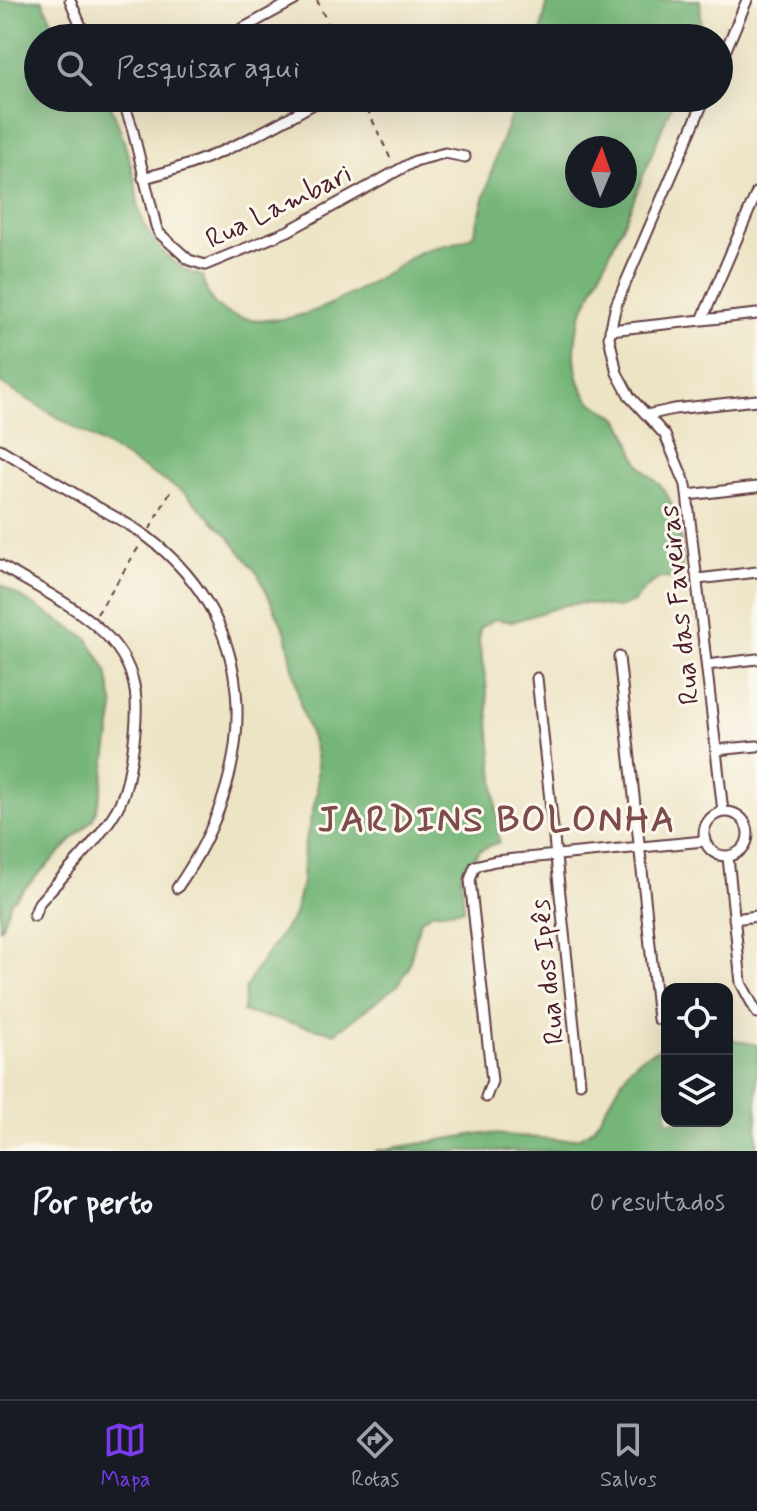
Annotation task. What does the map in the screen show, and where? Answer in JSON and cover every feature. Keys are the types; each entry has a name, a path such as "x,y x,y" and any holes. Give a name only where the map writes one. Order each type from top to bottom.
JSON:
{"street":[{"path":"70,0 80,24"},
{"path":"251,24 295,0"},
{"path":"733,33 747,0"},
{"name":"Rua Lambari","path":"127,112 152,218 159,233 189,260 205,265 288,231 415,161 445,153 465,157"},
{"path":"143,178 170,172 227,150 298,112"},
{"name":"Rua das Faveiras","path":"699,112 616,305 610,330 617,373 630,397 665,435 682,470 688,495 723,812"},
{"path":"702,320 757,192"},
{"path":"610,330 757,314"},
{"path":"647,415 757,400"},
{"path":"0,449 146,536 177,564 212,609 232,665 236,688 236,740 229,786 205,845 177,888"},
{"path":"688,495 757,487"},
{"path":"0,565 92,622 118,649 137,693 137,724 129,771 116,811 39,903 34,916"},
{"path":"698,579 757,572"},
{"path":"619,657 658,1019"},
{"path":"707,665 757,659"},
{"name":"Rua dos Ipês","path":"537,678 580,1083"},
{"path":"716,750 757,746"},
{"path":"723,812 737,815 752,824 752,838 741,851 728,857 713,853 704,841 703,833 709,819 723,812"},
{"path":"486,1097 492,1081 471,873 475,866 704,841"},
{"path":"728,857 741,983 757,1013"},
{"path":"734,919 757,916"}],"path":[{"path":"317,0 328,24"},
{"path":"369,112 396,170"},
{"path":"92,622 170,492"}],"green space":[{"path":"0,0 42,0 55,24 24,24 24,112 113,112 135,181 140,213 151,237 174,262 202,276 209,296 217,306 228,314 256,320 276,320 316,310 354,292 422,251 462,241 474,234 498,150 513,112 668,112 637,191 637,136 565,136 565,208 630,208 581,315 576,335 576,369 588,398 622,424 639,463 669,499 681,546 680,579 660,578 645,588 634,602 618,608 584,603 565,605 512,622 495,619 480,628 499,842 480,850 461,874 464,909 431,913 420,921 408,969 399,984 335,1033 243,1012 245,989 294,915 302,882 304,847 317,793 317,762 301,708 286,633 259,576 229,537 185,493 0,383"},
{"path":"548,0 700,0 701,24 543,24"},
{"path":"0,584 88,639 107,671 114,708 101,793 93,819 11,902 0,930"},
{"path":"733,1039 757,1045 757,1151 375,1151 483,1133 560,1140 578,1138 593,1129 629,1069 642,1057 661,1048 661,1127 733,1127"}],"district":[{"name":"JARDINS BOLONHA","path":"497,818"}]}
